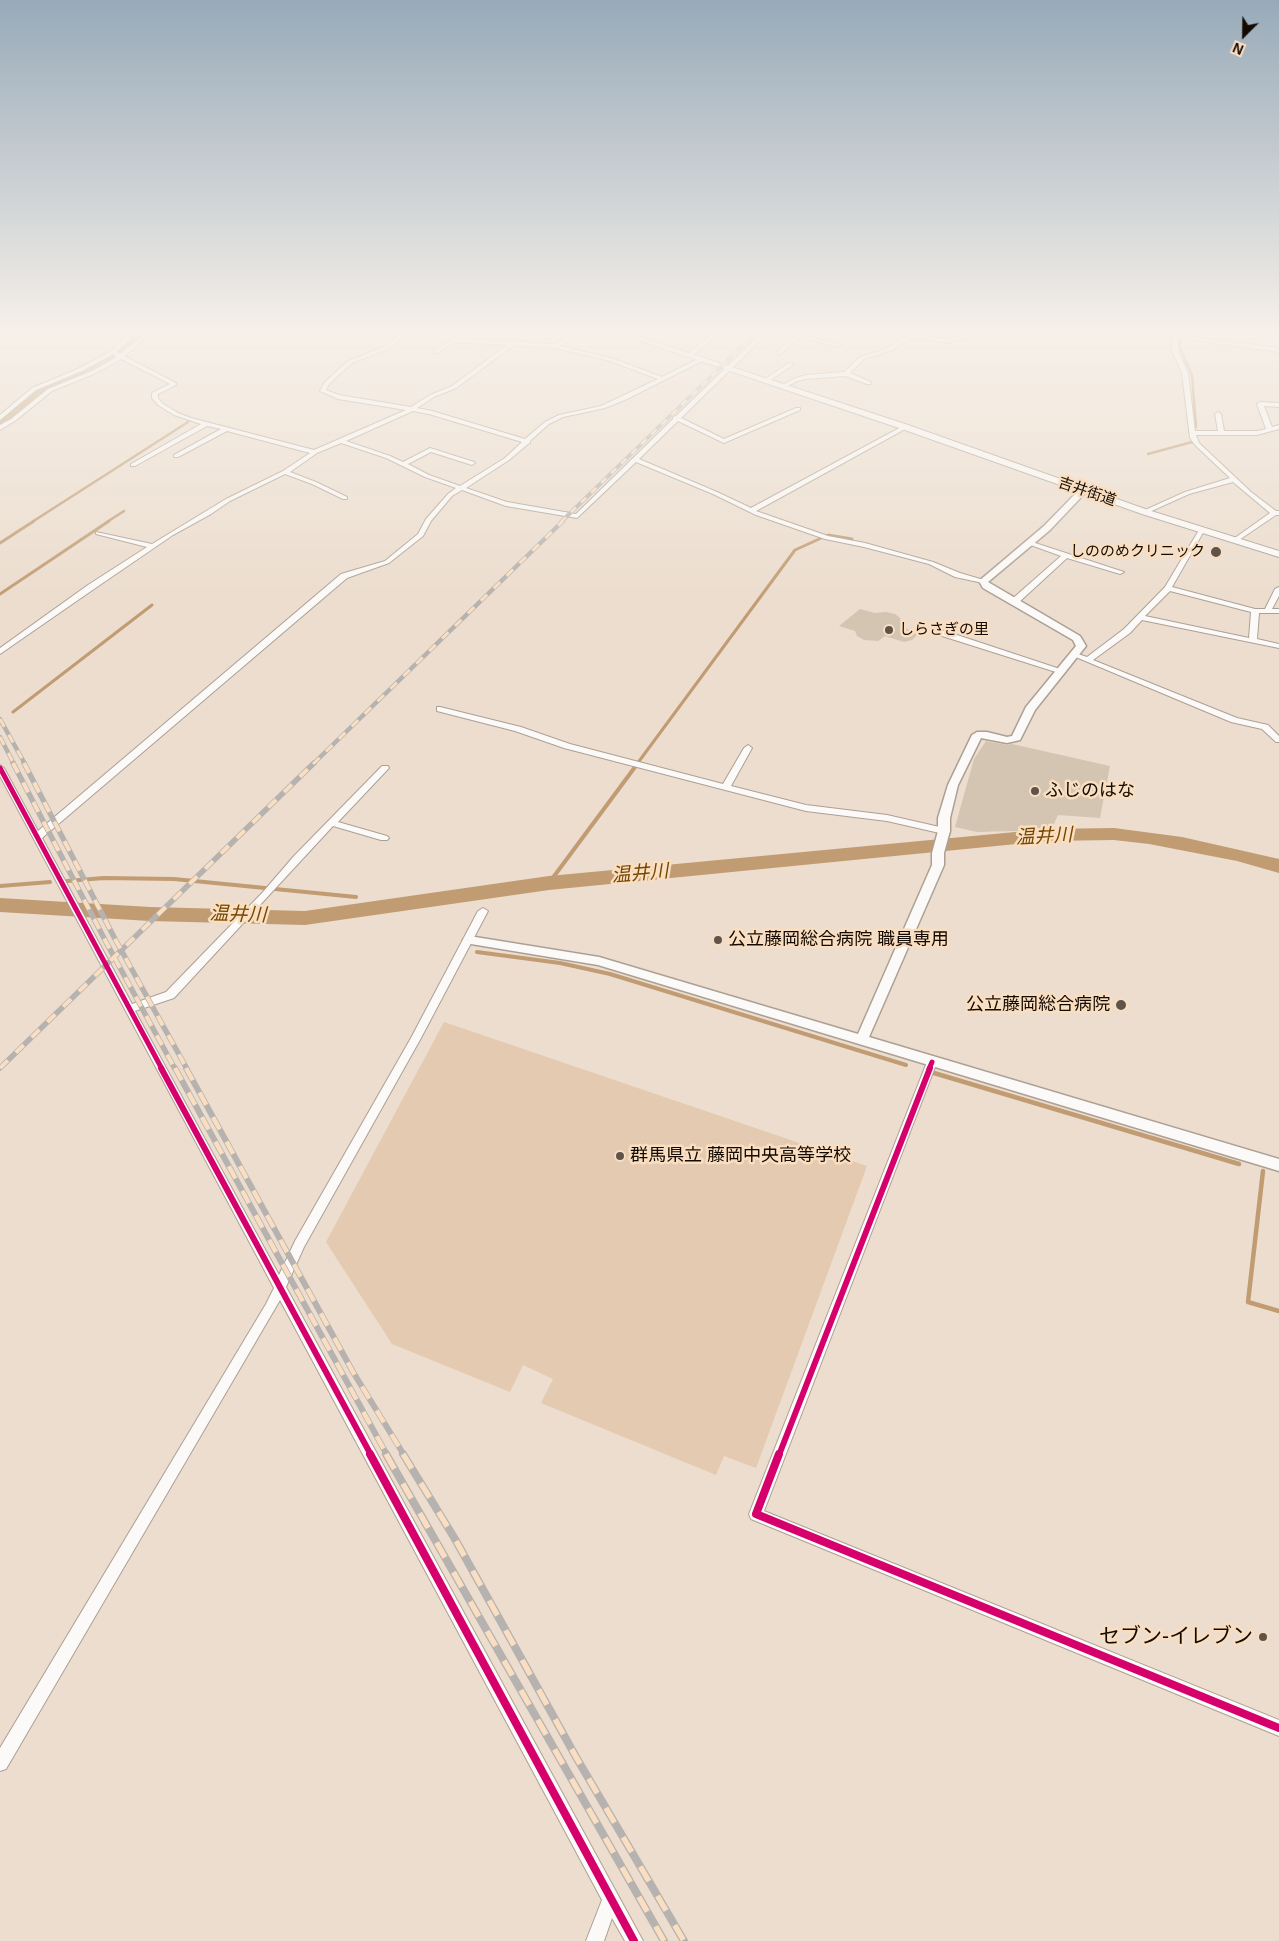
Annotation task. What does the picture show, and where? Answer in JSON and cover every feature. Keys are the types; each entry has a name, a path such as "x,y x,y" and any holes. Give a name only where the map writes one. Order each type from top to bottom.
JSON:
{"main road":[{"name":"吉井街道","path":"886,421 1082,491 1201,531 1279,554"}],"street":[{"path":"0,428 12,421"},
{"path":"196,421 315,452"},
{"path":"0,652 152,546 228,500 285,472 315,452 386,421"},
{"path":"458,421 528,442"},
{"path":"37,837 344,576 387,562 406,548 421,535 428,520 441,504 462,488 508,459 552,421"},
{"path":"340,441 404,464 427,476 506,504 577,516 636,460 674,421"},
{"path":"681,421 724,441 771,421"},
{"path":"1191,421 1197,444 1263,506 1276,513 1234,541"},
{"path":"1219,421 1221,432"},
{"path":"1266,421 1270,430"},
{"path":"133,465 207,423"},
{"path":"751,511 905,427"},
{"path":"1193,433 1257,433 1279,427"},
{"path":"176,456 226,428"},
{"path":"404,464 430,450 472,463"},
{"path":"636,460 715,493 751,511 827,538 884,550 931,563 958,575 983,581 986,586 1076,638 1081,646 1030,709 1016,738 1007,740 987,735 977,735 953,784 944,818 938,865 861,1041"},
{"path":"285,472 345,498"},
{"path":"1146,512 1188,493 1235,479"},
{"path":"983,581 1048,528 1082,491"},
{"path":"1088,660 1127,630 1168,588 1201,531"},
{"path":"98,533 152,546"},
{"path":"1030,543 1093,565 1120,572"},
{"path":"1014,602 1066,555"},
{"path":"1168,588 1255,611 1268,610 1279,612"},
{"path":"1268,610 1279,589"},
{"path":"1253,641 1255,611"},
{"path":"1140,617 1279,646"},
{"path":"942,633 1062,671"},
{"path":"1075,655 1234,720 1265,727 1278,736 1279,740"},
{"path":"440,710 518,730 567,746 806,808 887,818 941,842"},
{"path":"725,788 748,748"},
{"path":"0,768 634,1941"},
{"path":"129,1009 170,995 250,911 297,858 385,768"},
{"path":"332,823 384,838"},
{"path":"0,1763 271,1307 300,1244 469,940 483,911"},
{"path":"469,940 599,962 1279,1165"},
{"path":"932,1062 756,1514 1279,1728"},
{"path":"596,1941 610,1899"}],"shaded area":[{"name":"群馬県立 藤岡中央高等学校","path":"444,1022 867,1166 756,1468 724,1456 716,1475 541,1403 553,1379 523,1365 510,1392 392,1344 326,1242"}],"building":[{"path":"860,609 875,613 886,612 895,614 900,618 903,627 917,635 912,640 904,642 885,636 878,641 864,640 857,636 855,631 839,626"},
{"name":"ふじのはな","path":"986,741 1007,745 1012,744 1110,766 1100,818 1058,815 1051,830 977,832 955,827 974,759"}],"waterway":[{"path":"1196,421 1196,427"},
{"path":"32,522 188,422"},
{"path":"1148,454 1192,442"},
{"path":"107,522 124,511"},
{"path":"0,543 34,521"},
{"path":"0,594 109,521"},
{"path":"637,764 795,550 828,535 852,539"},
{"path":"13,712 152,605"},
{"path":"549,883 638,763"},
{"name":"温井川","path":"0,905 150,914 305,918 549,883 1047,835 1114,834 1149,838 1239,855 1279,866"},
{"path":"67,881 104,878 174,879 356,897"},
{"path":"0,886 50,882"},
{"path":"477,952 560,963 610,974 906,1065"},
{"path":"934,1073 1239,1164"},
{"path":"1263,1171 1248,1302 1279,1311"}],"railway":[{"path":"561,522 666,421"},
{"path":"313,764 563,521"},
{"path":"0,719 25,764"},
{"path":"0,737 14,764"},
{"path":"13,763 114,957"},
{"path":"24,763 121,950"},
{"path":"121,950 314,763"},
{"path":"114,957 121,950"},
{"path":"121,950 187,1069"},
{"path":"0,1068 114,957"},
{"path":"114,957 175,1069"},
{"path":"175,1068 387,1455"},
{"path":"186,1068 353,1372 404,1455"},
{"path":"386,1454 664,1941"},
{"path":"403,1454 455,1539 576,1757 684,1941"}],"cycle path":[{"path":"0,768 634,1941"},
{"path":"932,1062 756,1514 1279,1728"}],"place":[{"name":"しののめクリニック","path":"1216,552"},
{"name":"しらさぎの里","path":"889,630"},
{"name":"ふじのはな","path":"1035,791"},
{"name":"公立藤岡総合病院 職員専用","path":"718,940"},
{"name":"公立藤岡総合病院","path":"1121,1005"},
{"name":"群馬県立 藤岡中央高等学校","path":"620,1156"},
{"name":"セブン-イレブン","path":"1263,1637"}]}
